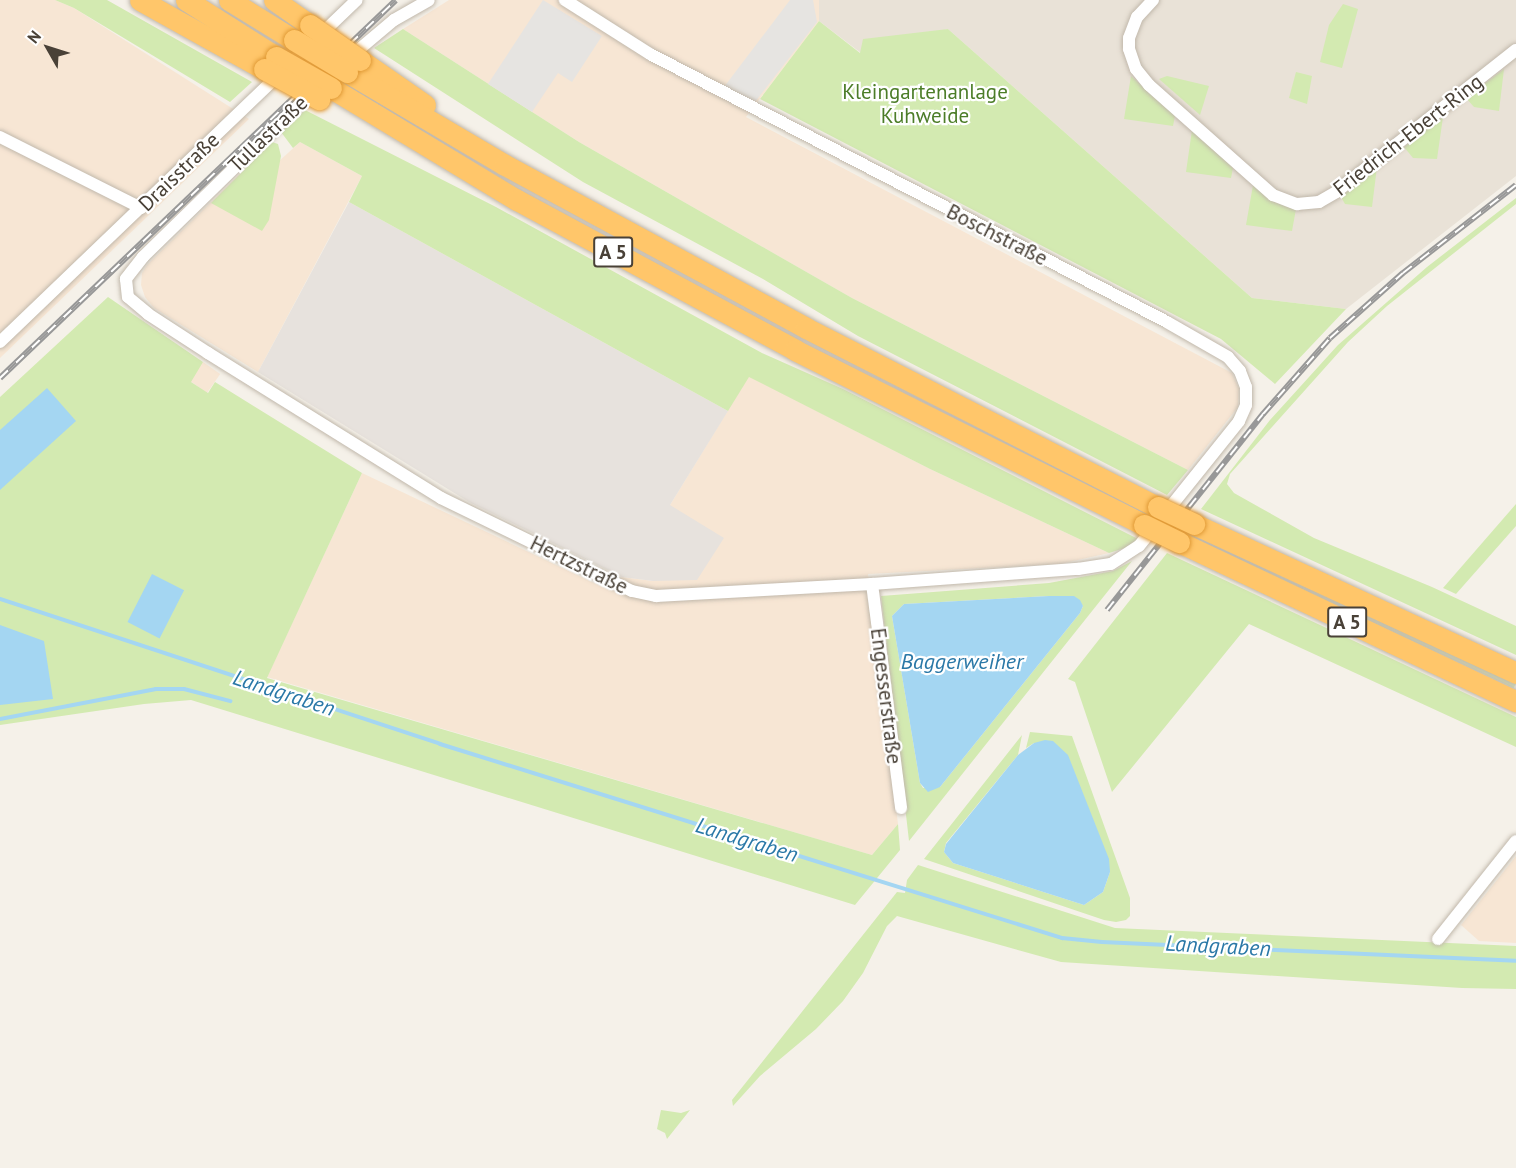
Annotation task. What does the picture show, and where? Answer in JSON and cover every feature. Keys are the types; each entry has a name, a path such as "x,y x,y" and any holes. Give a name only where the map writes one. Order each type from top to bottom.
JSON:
{"highway":[{"name":"A 5","path":"186,0 270,63"},
{"path":"230,0 294,40 354,66"},
{"path":"274,0 310,25 354,66"},
{"name":"A 5","path":"142,2 270,63 795,350 1179,542 1516,700"},
{"name":"A 5","path":"354,66 505,165 806,328 1158,507 1516,674"}],"street":[{"name":"Draisstraße","path":"0,342 357,0"},
{"name":"Tullastraße","path":"124,286 130,272 143,257 295,108 370,38 394,20 429,0"},
{"name":"Boschstraße","path":"565,0 659,59 1167,322 1228,357 1240,371 1246,387 1243,414 1140,546"},
{"name":"Friedrich-Ebert-Ring","path":"1153,0 1137,17 1128,38 1136,69 1149,85 1273,195 1297,204 1319,202 1336,192 1516,51"},
{"path":"0,137 141,208"},
{"name":"Hertzstraße","path":"124,286 128,297 148,314 441,498 621,587 656,596 872,584 1078,569 1111,564 1140,546"},
{"name":"Engesserstraße","path":"872,584 901,808"},
{"path":"1438,939 1516,841"}],"shaded area":[{"path":"0,0 55,0 74,8 249,119 0,358"},
{"path":"449,0 819,0 819,21 746,117 1232,373 1239,389 1238,407 1188,470 852,298 579,142 403,29"},
{"path":"543,0 602,36 572,82 558,73 532,112 488,84"},
{"path":"790,0 813,0 817,22 755,102 724,87"},
{"path":"819,0 1516,0 1516,176 1346,309 1252,298 948,29 861,53 819,21"},
{"path":"300,142 362,176 258,372 154,308 145,297 141,285 142,273 147,265 264,150 277,163"},
{"path":"349,202 728,411 670,505 724,538 697,580 653,581 622,577 469,502 258,372"},
{"path":"203,362 220,374 207,393 190,381"},
{"path":"749,376 930,469 1109,553 1060,564 868,574 898,824 872,855 267,677 362,473 609,590 622,577 653,581 670,505"},
{"path":"1516,856 1516,943 1479,941 1461,925"}],"green space":[{"path":"55,0 107,0 252,82 230,102 74,8"},
{"path":"1343,4 1358,9 1342,68 1320,62 1329,25"},
{"name":"Kleingartenanlage Kuhweide","path":"819,21 860,53 863,39 948,29 1252,298 1346,309 1275,384 1221,339 760,99"},
{"path":"403,29 579,142 852,298 1188,470 1167,495 858,336 763,279 583,182 374,48"},
{"path":"1504,69 1499,111 1474,107 1466,98"},
{"path":"1296,72 1312,76 1307,104 1289,98"},
{"path":"1131,76 1175,116 1173,126 1124,119"},
{"path":"1167,76 1209,86 1200,115 1159,79"},
{"path":"305,110 496,207 762,353 843,389 1138,539 1125,548 1109,553 930,469 749,377 728,411 349,202 362,176 300,142 293,148 281,132"},
{"path":"1443,117 1437,159 1413,158 1404,147"},
{"path":"1192,130 1233,168 1231,178 1186,172"},
{"path":"272,142 278,144 281,156 269,220 262,231 211,203"},
{"path":"1377,167 1372,207 1345,204 1341,197"},
{"path":"1253,185 1275,202 1296,209 1292,231 1246,225"},
{"path":"1516,198 1516,204 1387,306 1348,342 1230,474 1227,484 1234,493 1314,538 1432,587 1516,626 1516,655 1201,509 1270,420 1338,345 1427,267"},
{"path":"108,297 203,362 191,382 208,393 215,382 362,473 267,678 872,855 898,824 900,850 855,905 191,700 144,704 0,725 0,397"},
{"path":"1516,504 1516,526 1456,594 1443,588"},
{"path":"1189,530 1516,682 1514,688 1186,535"},
{"path":"1167,553 1516,717 1516,747 1249,624 1112,792 1075,682 1068,679"},
{"path":"1132,561 909,841 881,596 1049,583 1113,571","holes":["1073,596 1083,606 1080,613 940,787 923,788 920,783 892,616 904,604"]},
{"path":"1030,732 1072,736 1130,898 1130,916 1126,920 1116,922 1104,920 924,859 1022,735 1018,755 946,843 944,852 953,863 1084,905 1103,892 1110,872 1034,743 1026,748"},
{"path":"918,865 1115,928 1516,946 1516,989 1462,988 1061,962 897,916 887,926 863,973 843,1001 816,1029 760,1076 733,1106 732,1100 897,892 905,893 907,880"},
{"path":"661,1110 681,1113 690,1110 667,1139 665,1133 657,1129"}],"water":[{"path":"47,388 76,421 0,490 0,430"},
{"path":"152,574 184,590 160,638 127,622"},
{"name":"Baggerweiher","path":"1074,596 1083,606 1080,613 940,787 928,792 920,783 892,616 904,604"},
{"path":"0,625 44,641 53,699 0,705"},
{"path":"1045,740 1053,741 1068,755 1109,859 1110,872 1103,892 1084,905 953,863 944,852 946,844 1018,755 1034,743"}],"waterway":[{"name":"Landgraben","path":"0,599 440,744 1062,938 1102,942 1516,961"},
{"path":"0,719 156,689 184,689 230,701"}],"railway":[{"path":"0,378 396,0"},
{"path":"1107,610 1263,414 1330,338 1403,273 1516,185"}]}
